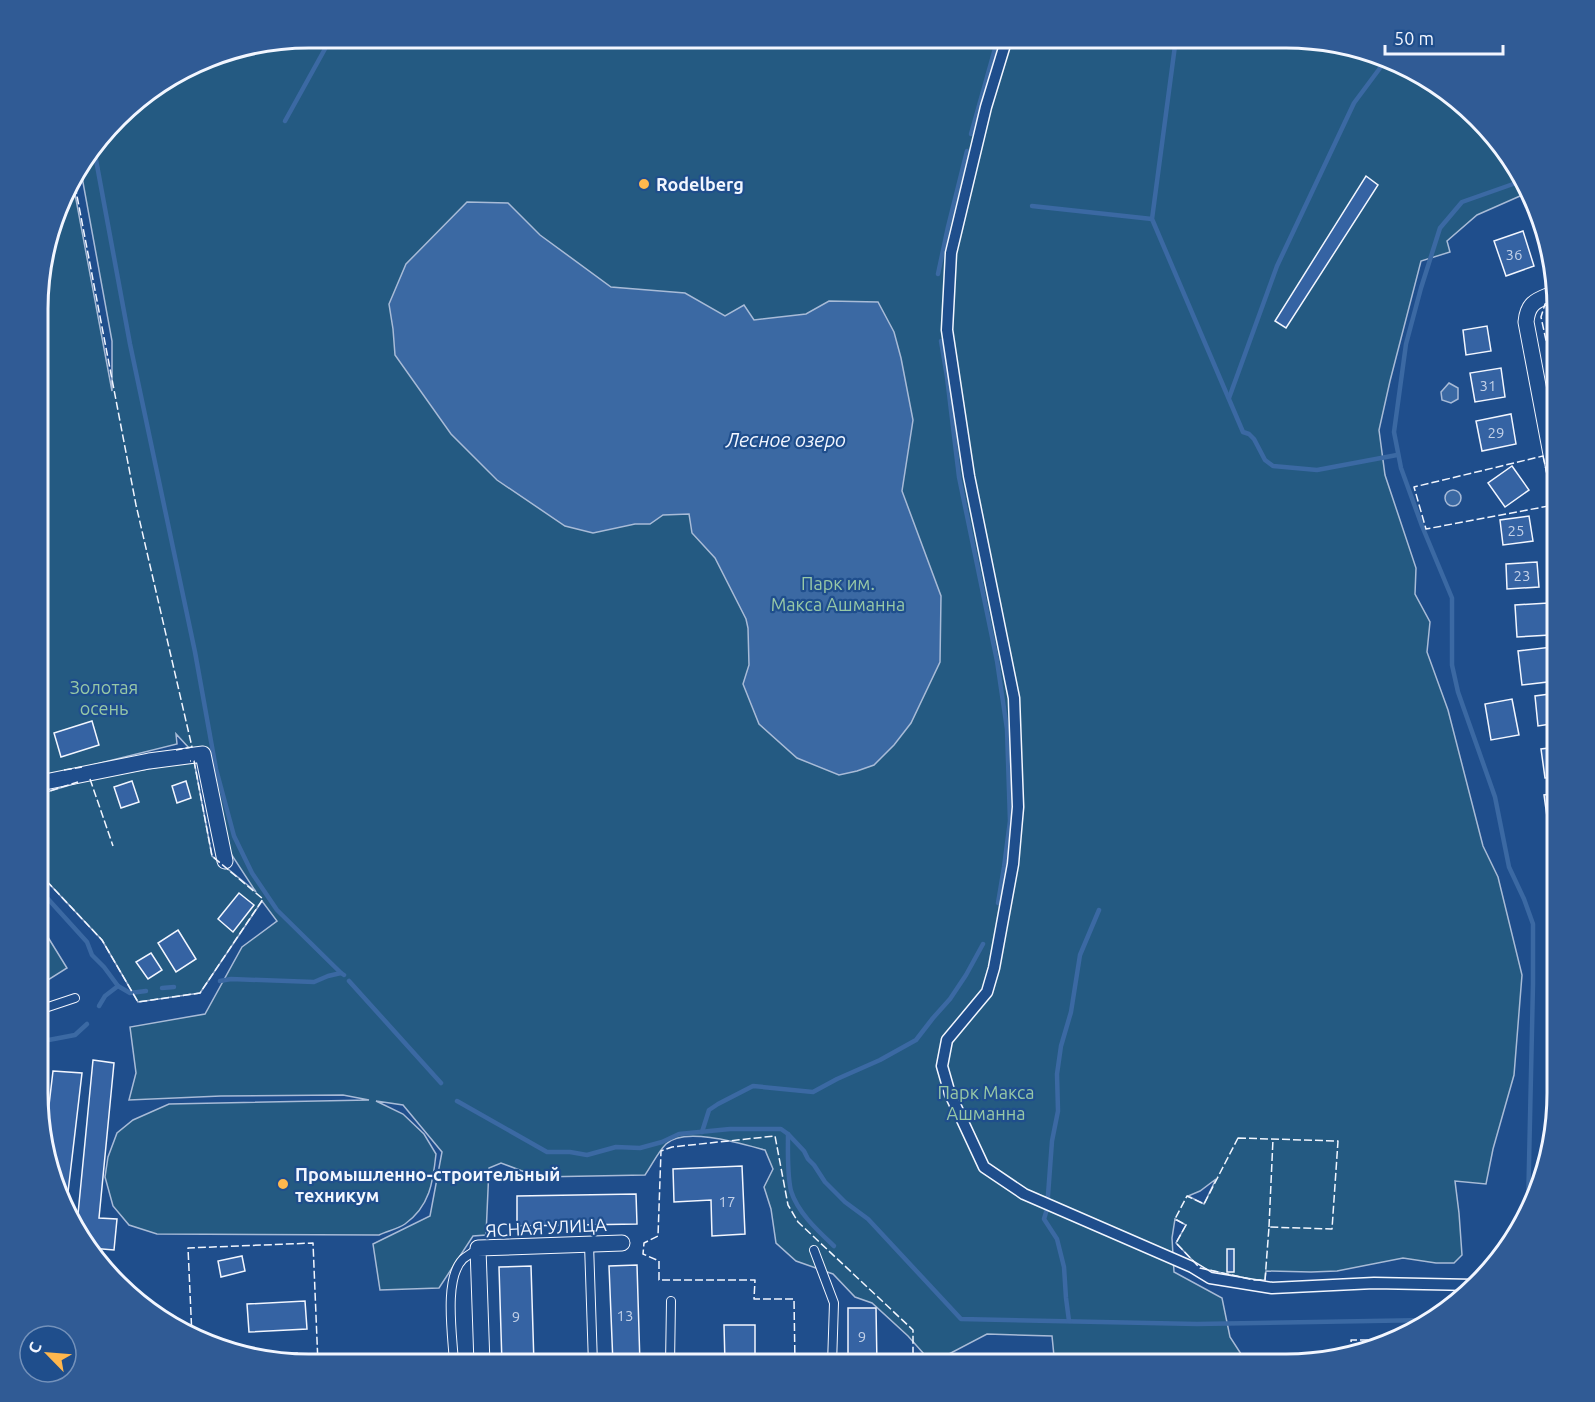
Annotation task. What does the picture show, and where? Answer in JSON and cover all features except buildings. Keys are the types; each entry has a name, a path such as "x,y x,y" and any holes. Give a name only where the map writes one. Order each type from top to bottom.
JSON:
{"street":[{"path":"1003,48 951,253 948,330 969,476 1014,698 1018,807 1013,864 994,968 987,993 947,1040 942,1066 950,1094 984,1167 1024,1194 1192,1267 1210,1278 1272,1288 1374,1283 1462,1285"},
{"path":"1546,297 1535,302 1527,310 1526,322 1547,433"},
{"path":"48,781 149,761 203,754 225,861"},
{"name":"ЯСНАЯ УЛИЦА","path":"482,1354 478,1248 622,1243"}],"lane":[{"path":"48,1007 75,998"},
{"path":"589,1244 593,1354"},
{"path":"453,1354 452,1283 458,1266 478,1248"},
{"path":"814,1250 834,1303 832,1354"},
{"path":"670,1354 671,1301"}],"green space":[{"name":"Парк Макса Ашманна","path":"309,48 1286,48 1320,50 1370,62 1401,75 1431,92 1458,113 1482,137 1503,164 1521,196 1477,215 1447,241 1450,252 1421,261 1379,430 1385,475 1416,568 1415,594 1430,622 1427,652 1448,710 1483,846 1498,877 1522,975 1514,1075 1493,1149 1486,1184 1455,1181 1462,1255 1454,1263 1403,1258 1337,1271 1266,1271 1265,1280 1254,1280 1200,1268 1176,1243 1186,1225 1175,1219 1172,1238 1174,1272 1222,1298 1230,1337 1241,1354 1054,1354 1052,1336 987,1334 949,1354 924,1354 872,1303 855,1297 833,1274 796,1261 776,1243 771,1209 764,1187 773,1169 765,1150 714,1138 686,1136 666,1144 645,1175 538,1177 501,1163 489,1168 486,1235 473,1236 439,1288 380,1290 373,1244 430,1216 442,1152 403,1105 376,1101 403,1114 424,1134 436,1154 429,1193 420,1209 402,1226 379,1235 157,1234 129,1225 113,1206 105,1177 108,1157 117,1133 133,1120 169,1104 369,1100 343,1095 221,1096 129,1100 136,1073 130,1027 205,1014 242,947 277,921 262,901 200,993 138,1002 102,940 48,883 48,792 90,779 194,761 212,856 256,892 220,837 204,764 176,734 177,744 48,776 48,309 53,258 62,225 75,194 112,391 112,341 83,180 113,137 150,102 179,83 209,68 258,53","holes":["1216,1179 1204,1204 1188,1196 1200,1191"]},
{"path":"48,937 67,968 48,980"}],"water":[{"name":"Лесное озеро","path":"467,202 508,203 540,235 611,287 685,293 725,316 744,305 754,320 806,314 829,301 878,302 894,332 913,420 902,491 941,596 940,662 911,723 874,765 839,775 797,758 759,724 743,684 749,665 746,619 715,558 692,533 689,514 663,515 650,524 635,524 593,533 565,526 497,480 451,434 395,355 389,304 406,264"},
{"path":"1449,383 1458,388 1458,399 1451,403 1442,400 1441,392"},
{"path":"1450,490 1456,490 1461,498 1459,504 1450,506 1445,501 1445,495"}],"waterway":[{"path":"285,121 325,48"},
{"path":"971,134 995,48"},
{"path":"1175,48 1152,219 1243,432 1254,439 1265,460 1273,466 1317,470 1397,455"},
{"path":"1229,398 1277,266 1354,103 1381,66"},
{"path":"938,274 967,151"},
{"path":"96,159 130,344 195,652 216,769 234,836 252,873 277,910 341,973"},
{"path":"1514,184 1462,202 1440,228 1406,344 1394,432 1401,468 1452,598 1452,665 1458,692 1495,797 1509,867 1533,924 1528,1189"},
{"path":"1032,206 1152,219"},
{"path":"941,341 959,477 997,661 1007,729 1010,821 998,903"},
{"path":"48,899 87,942 92,955 118,986 130,993 146,991"},
{"path":"1069,1321 1064,1267 1057,1239 1044,1219 1047,1209 1052,1141 1058,1111 1057,1074 1061,1046 1071,1012 1080,955 1099,910"},
{"path":"702,1132 709,1110 753,1086 813,1092 916,1040 950,999 983,944"},
{"path":"220,981 231,979 314,982 328,976 341,973 344,975"},
{"path":"349,981 441,1083"},
{"path":"99,1006 105,996 118,986"},
{"path":"162,988 174,987"},
{"path":"48,1040 75,1035 87,1024"},
{"path":"457,1101 547,1152 587,1155 616,1147 640,1148 679,1134 730,1129 781,1129 804,1151 825,1182 845,1202 868,1219 961,1319 1197,1324 1414,1320"},
{"path":"788,1134 789,1177 794,1199 809,1221 834,1246"}],"fence":[{"path":"76,192 136,505 192,747 176,750"},
{"path":"1547,303 1541,317 1547,345"},
{"path":"1543,456 1547,474"},
{"path":"1543,456 1414,487 1426,529 1547,506"},
{"path":"48,883 102,940 138,1002 200,993 263,899 212,856 194,761 190,761"},
{"path":"64,770 82,767"},
{"path":"90,779 113,846"},
{"path":"48,791 78,782"},
{"path":"795,1354 794,1299 754,1299 755,1280 659,1280 659,1261 643,1254 644,1243 658,1236 661,1151 672,1147 775,1136 788,1205 798,1222 913,1330 913,1354"},
{"path":"1238,1138 1338,1141 1332,1229 1269,1227 1265,1280 1254,1280 1200,1268 1176,1243 1186,1225 1175,1219 1187,1196 1204,1204 1238,1138"},
{"path":"1269,1227 1273,1139"},
{"path":"191,1326 188,1248 313,1243 318,1354"},
{"path":"1351,1345 1351,1340 1370,1340"}],"place":[{"name":"Rodelberg","path":"644,184"},
{"name":"Промышленно-строительный техникум","path":"283,1184"}],"park label":[{"name":"Парк им. Макса Ашманна","path":"838,593"},
{"name":"Золотая осень","path":"104,697"}]}
